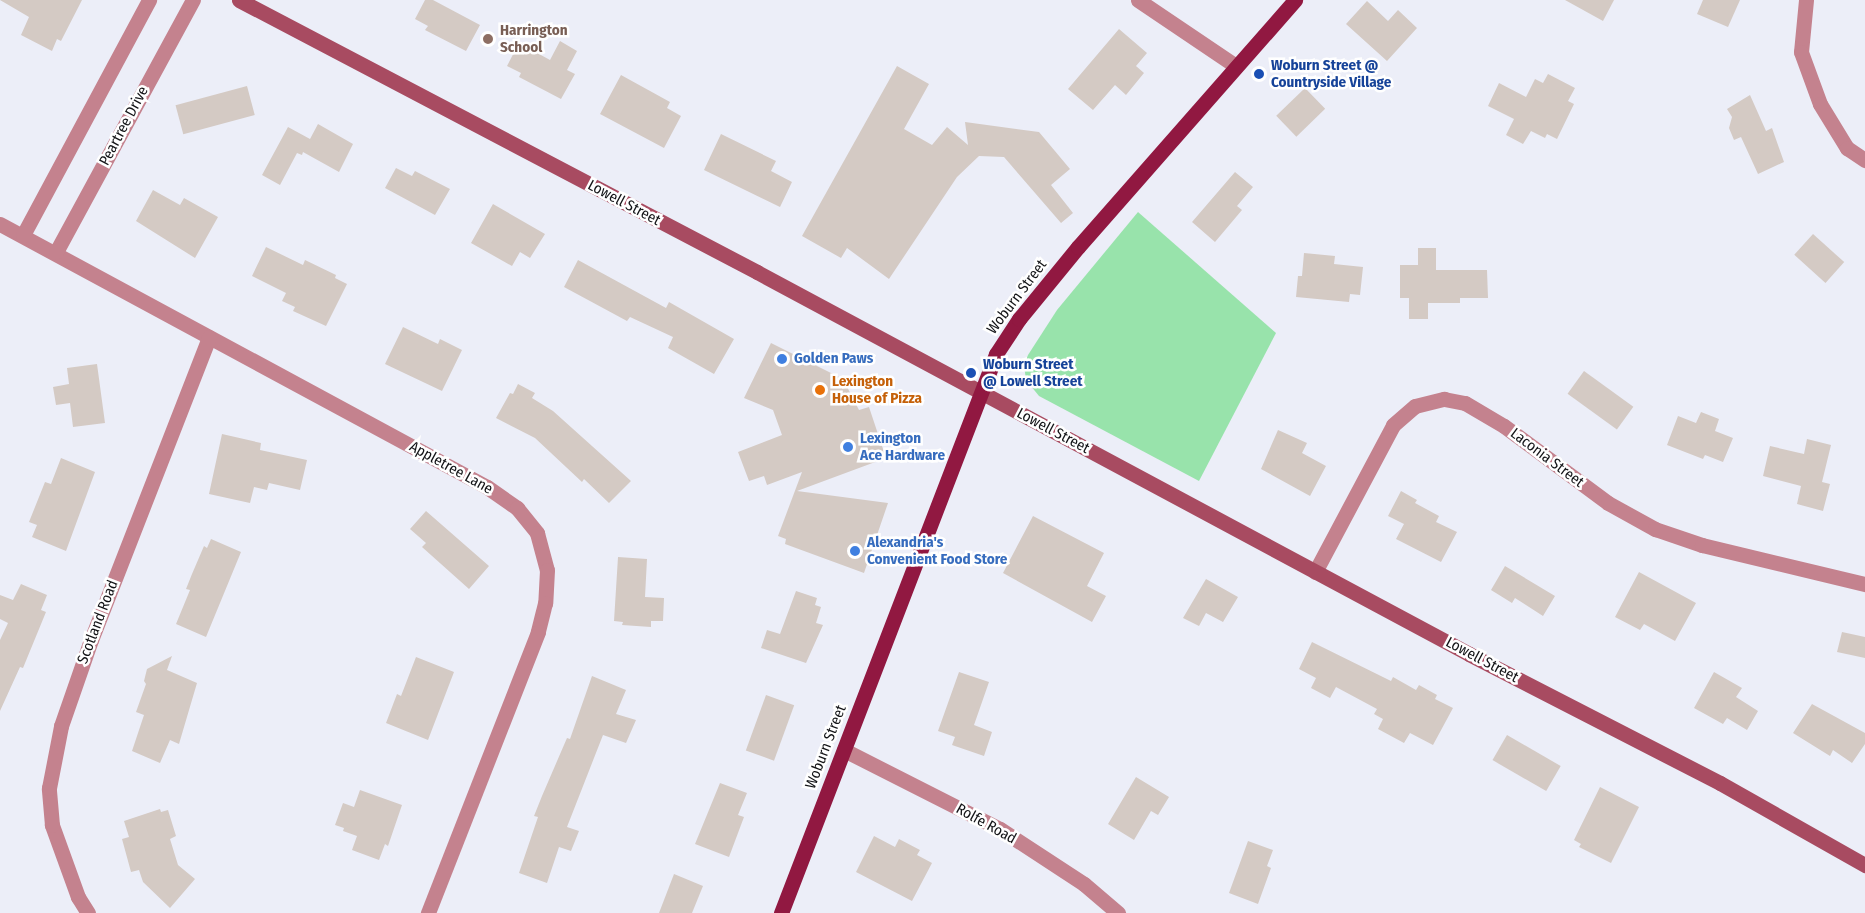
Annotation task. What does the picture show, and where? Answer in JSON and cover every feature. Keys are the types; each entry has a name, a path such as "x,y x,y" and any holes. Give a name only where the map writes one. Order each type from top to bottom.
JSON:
{"main road":[{"name":"Lowell Street","path":"239,0 1315,572 1720,783 1865,865"},
{"name":"Woburn Street","path":"780,913 996,354 1019,319 1078,247 1295,0"}],"street":[{"path":"23,235 149,0"},
{"name":"Peartree Drive","path":"56,252 193,0"},
{"path":"1138,0 1236,66"},
{"path":"1806,0 1801,52 1820,104 1847,147 1865,160"},
{"name":"Appletree Lane","path":"0,224 56,252 487,487 517,508 537,533 547,570 545,603 538,632 428,913"},
{"name":"Scotland Road","path":"88,913 78,897 52,825 49,788 61,726 91,639 209,337"},
{"name":"Laconia Street","path":"1315,572 1393,425 1415,406 1444,399 1464,403 1504,426 1608,503 1655,529 1702,545 1865,584"},
{"name":"Rolfe Road","path":"844,750 1000,829 1084,884 1118,913"}],"green space":[{"path":"1138,212 1276,333 1199,481 1039,396 1026,380 1024,365 1028,355 1057,310"}],"building":[{"path":"0,0 82,0 61,41 57,39 52,51 21,35 29,17"},
{"path":"425,0 433,0 480,25 466,51 425,30 428,26 415,19"},
{"path":"1565,0 1614,0 1603,21"},
{"path":"1703,0 1740,0 1728,27 1697,14"},
{"path":"1367,1 1388,21 1398,10 1417,28 1387,61 1346,24"},
{"path":"1119,29 1147,53 1136,66 1144,73 1126,95 1115,85 1093,110 1068,89"},
{"path":"560,41 577,51 567,70 575,74 561,99 519,77 521,73 507,66 519,43 550,60"},
{"path":"897,66 929,84 904,129 932,145 947,127 968,145 965,122 1039,132 1070,169 1051,185 1073,213 1061,223 1004,157 979,156 957,177 889,279 847,248 841,258 802,236"},
{"path":"1548,74 1575,88 1568,101 1574,104 1557,139 1547,134 1545,138 1531,131 1523,144 1506,135 1514,119 1488,106 1499,83 1526,97 1535,79 1543,83"},
{"path":"621,75 670,102 667,108 681,116 664,148 600,114"},
{"path":"247,86 255,115 183,134 176,105"},
{"path":"1305,88 1325,109 1296,137 1276,116"},
{"path":"1750,95 1766,131 1772,128 1784,162 1758,174 1741,137 1734,140 1729,128 1732,117 1727,109"},
{"path":"318,124 353,144 339,172 303,152 302,155 297,153 280,185 262,175 288,127 310,139"},
{"path":"721,134 776,161 771,171 792,182 780,207 704,170"},
{"path":"396,168 412,176 415,171 450,189 435,215 385,188"},
{"path":"1235,172 1253,187 1237,206 1242,210 1215,242 1192,222"},
{"path":"153,190 180,205 184,198 218,217 195,258 136,221"},
{"path":"493,204 545,234 530,258 520,252 512,266 471,243"},
{"path":"1813,234 1844,262 1825,283 1794,255"},
{"path":"266,247 303,265 305,260 336,275 335,278 347,284 326,326 293,311 295,307 282,301 286,293 252,276"},
{"path":"1418,248 1436,248 1436,270 1487,270 1488,298 1460,298 1460,303 1428,303 1428,319 1409,319 1409,298 1400,298 1400,265 1418,265"},
{"path":"1304,253 1335,256 1334,264 1363,267 1360,295 1350,294 1349,302 1296,297 1298,276 1302,276"},
{"path":"578,260 666,308 669,302 734,339 714,374 668,348 673,337 630,317 627,321 564,287"},
{"path":"403,327 438,344 440,339 462,350 442,391 385,364"},
{"path":"771,343 843,379 859,410 869,407 886,458 797,491 888,503 864,573 785,544 786,539 778,536 802,472 767,485 764,476 749,481 738,452 782,435 773,410 744,398"},
{"path":"97,364 105,423 73,427 70,403 56,405 53,387 69,384 67,368"},
{"path":"1584,371 1633,407 1617,430 1568,394"},
{"path":"518,384 535,393 532,398 553,411 631,481 609,503 584,479 582,482 535,438 496,418 510,393 513,394"},
{"path":"1701,412 1719,419 1715,431 1733,438 1723,462 1705,455 1703,459 1667,445 1678,416 1696,423"},
{"path":"1278,430 1307,443 1302,453 1326,466 1310,496 1261,469"},
{"path":"222,434 261,443 260,450 307,460 300,490 269,483 267,490 254,487 250,503 209,494"},
{"path":"1807,439 1831,445 1822,482 1830,484 1823,511 1797,504 1801,486 1763,476 1770,446 1804,454"},
{"path":"61,458 95,472 66,551 32,537 37,525 29,522 45,482 51,484"},
{"path":"1401,491 1417,500 1415,503 1439,516 1436,522 1457,532 1441,562 1396,539 1404,524 1388,516"},
{"path":"426,511 489,566 469,589 422,547 426,543 410,529"},
{"path":"1033,516 1104,553 1087,586 1106,596 1092,622 1003,573"},
{"path":"211,539 241,552 206,637 176,624 190,590 186,589 192,574 204,546 207,548"},
{"path":"618,557 647,559 645,597 664,598 663,621 651,621 651,627 622,625 623,622 614,621"},
{"path":"1505,566 1555,596 1543,616 1515,598 1512,603 1491,590"},
{"path":"1639,572 1696,603 1675,641 1644,624 1640,630 1615,617"},
{"path":"1206,579 1238,597 1223,622 1206,613 1199,626 1183,618"},
{"path":"21,584 47,595 41,610 46,612 23,668 20,667 0,711 0,640 8,623 0,619 0,595 13,600"},
{"path":"796,591 817,598 815,605 821,607 816,623 823,625 806,663 761,648 767,630 780,634"},
{"path":"1842,632 1865,637 1865,658 1837,652"},
{"path":"1312,642 1391,681 1393,677 1416,690 1419,685 1437,695 1435,699 1453,708 1433,745 1410,733 1404,743 1378,729 1383,719 1374,714 1377,709 1336,687 1330,698 1311,688 1316,678 1299,669"},
{"path":"172,656 167,670 197,683 179,744 170,740 160,763 132,751 144,715 136,712 146,684 144,681 147,669"},
{"path":"416,657 454,672 428,740 386,723 397,694 401,696"},
{"path":"959,672 989,682 974,725 992,732 984,756 952,745 955,737 938,731"},
{"path":"1714,672 1742,688 1736,697 1758,711 1747,730 1727,718 1723,724 1694,708"},
{"path":"592,676 626,690 616,714 636,720 626,743 603,735 567,827 579,831 571,851 559,847 547,883 519,873 538,817 534,816 567,738 570,739"},
{"path":"766,695 794,705 774,761 746,750"},
{"path":"1812,704 1865,733 1865,744 1852,763 1833,750 1830,756 1793,733"},
{"path":"1507,735 1561,766 1546,791 1492,760"},
{"path":"1136,777 1169,797 1158,815 1151,811 1134,840 1108,824"},
{"path":"720,783 747,793 738,815 744,817 729,857 695,844"},
{"path":"1600,787 1639,807 1611,863 1579,847 1581,844 1574,840"},
{"path":"360,790 402,805 388,846 385,844 379,860 352,850 357,836 335,825 343,803 354,807"},
{"path":"160,809 161,812 168,810 176,836 170,839 178,865 195,879 170,908 143,882 139,870 131,872 122,839 129,837 124,821"},
{"path":"874,836 895,847 899,839 920,850 917,855 932,863 912,901 856,872"},
{"path":"1248,841 1273,850 1267,866 1271,868 1258,904 1229,893"},
{"path":"674,874 703,886 692,913 659,913"}],"place":[{"name":"Harrington School","path":"488,39"},
{"name":"Woburn Street @ Countryside Village","path":"1259,74"},
{"name":"Golden Paws","path":"782,359"},
{"name":"Woburn Street @ Lowell Street","path":"971,373"},
{"name":"Lexington House of Pizza","path":"820,390"},
{"name":"Lexington Ace Hardware","path":"848,447"},
{"name":"Alexandria's Convenient Food Store","path":"855,551"}]}
